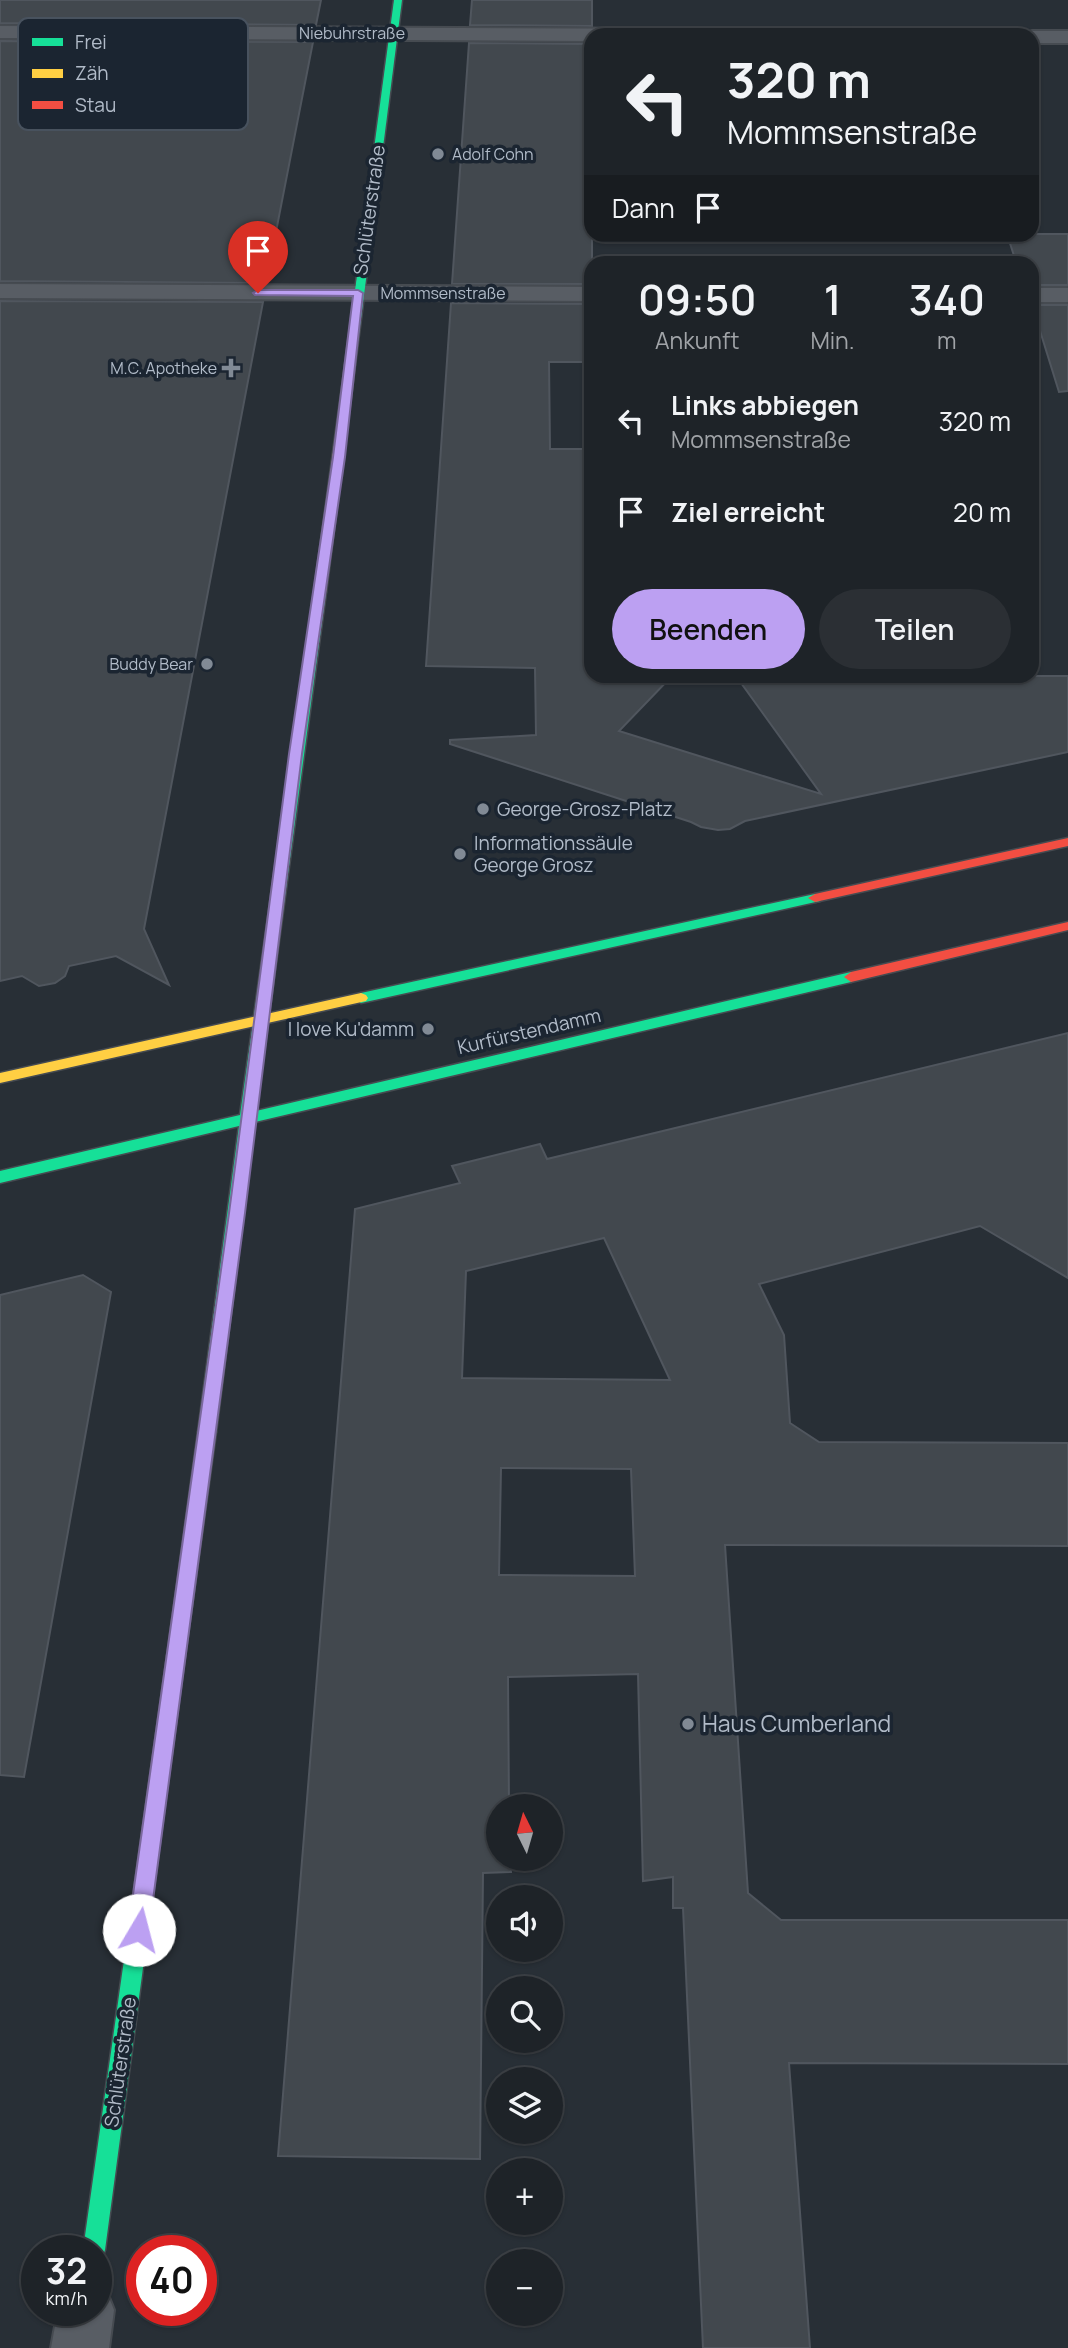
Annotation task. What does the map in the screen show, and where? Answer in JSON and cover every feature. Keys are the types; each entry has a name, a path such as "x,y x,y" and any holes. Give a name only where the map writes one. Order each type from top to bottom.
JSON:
{"street":[{"name":"Schlüterstraße","path":"96,2235 296,754 339,457 358,293 398,0"},
{"name":"Niebuhrstraße","path":"0,32 18,32"},
{"name":"Niebuhrstraße","path":"248,33 584,34"},
{"path":"1039,37 1068,37"},
{"name":"Mommsenstraße","path":"0,291 584,294"},
{"path":"1039,295 1068,295"},
{"path":"0,1078 1068,842"},
{"name":"Kurfürstendamm","path":"0,1177 1068,926"},
{"path":"80,2348 83,2326"}],"building":[{"path":"0,0 321,0 316,25 248,25 248,18 18,18 18,23 0,23"},
{"path":"472,0 592,0 592,26 470,25"},
{"path":"0,41 18,41 18,130 248,130 248,42 313,42 266,283 0,281"},
{"path":"469,43 584,44 584,242 592,242 592,256 584,256 584,284 452,284"},
{"path":"1039,234 1068,234 1068,285 1039,285 1039,256 1014,256 1010,242 1039,242"},
{"path":"0,301 263,302 144,929 169,985 116,956 69,966 65,976 55,983 39,986 22,976 0,981"},
{"path":"451,303 584,304 584,362 549,362 550,449 584,449 584,683 665,683 619,731 821,794 741,683 1039,683 1039,676 1068,676 1068,752 745,821 730,829 718,830 701,827 450,744 450,740 536,735 535,668 426,666"},
{"path":"1039,305 1068,305 1068,391 1059,392 1039,328"},
{"path":"1068,1033 1068,1278 980,1226 759,1284 784,1335 790,1423 819,1442 1068,1443 1068,1546 725,1545 748,1893 781,1920 1068,1920 1068,2064 789,2063 810,2348 703,2348 683,1908 673,1908 673,1877 643,1881 638,1674 508,1677 509,1794 486,1794 486,1871 511,1872 483,1873 480,2159 278,2156 355,1209 460,1183 452,1166 540,1144 547,1159","holes":["604,1238 670,1380 462,1378 466,1271","501,1468 631,1469 635,1576 499,1575"]},
{"path":"83,1275 111,1292 24,1777 0,1775 0,1295"}],"traffic: fast":[{"path":"350,365 398,0"},
{"path":"207,1432 267,969 320,592"},
{"path":"361,998 815,898"},
{"path":"0,1177 851,977"},
{"path":"96,2235 176,1656"}],"traffic: slow":[{"path":"320,592 350,365"},
{"path":"0,1078 361,998"},
{"path":"176,1656 207,1432"}],"traffic: jam":[{"path":"815,898 1068,842"},
{"path":"851,977 1068,926"}],"place":[{"name":"Adolf Cohn","path":"438,154"},
{"name":"M.C. Apotheke","path":"231,368"},
{"name":"Buddy Bear","path":"207,664"},
{"name":"George-Grosz-Platz","path":"483,809"},
{"name":"Informationssäule George Grosz","path":"460,854"},
{"name":"I love Ku'damm","path":"428,1029"},
{"name":"Haus Cumberland","path":"688,1724"}],"route":[{"path":"139,1930 237,1213 296,754 339,457 358,293 258,293"}]}
